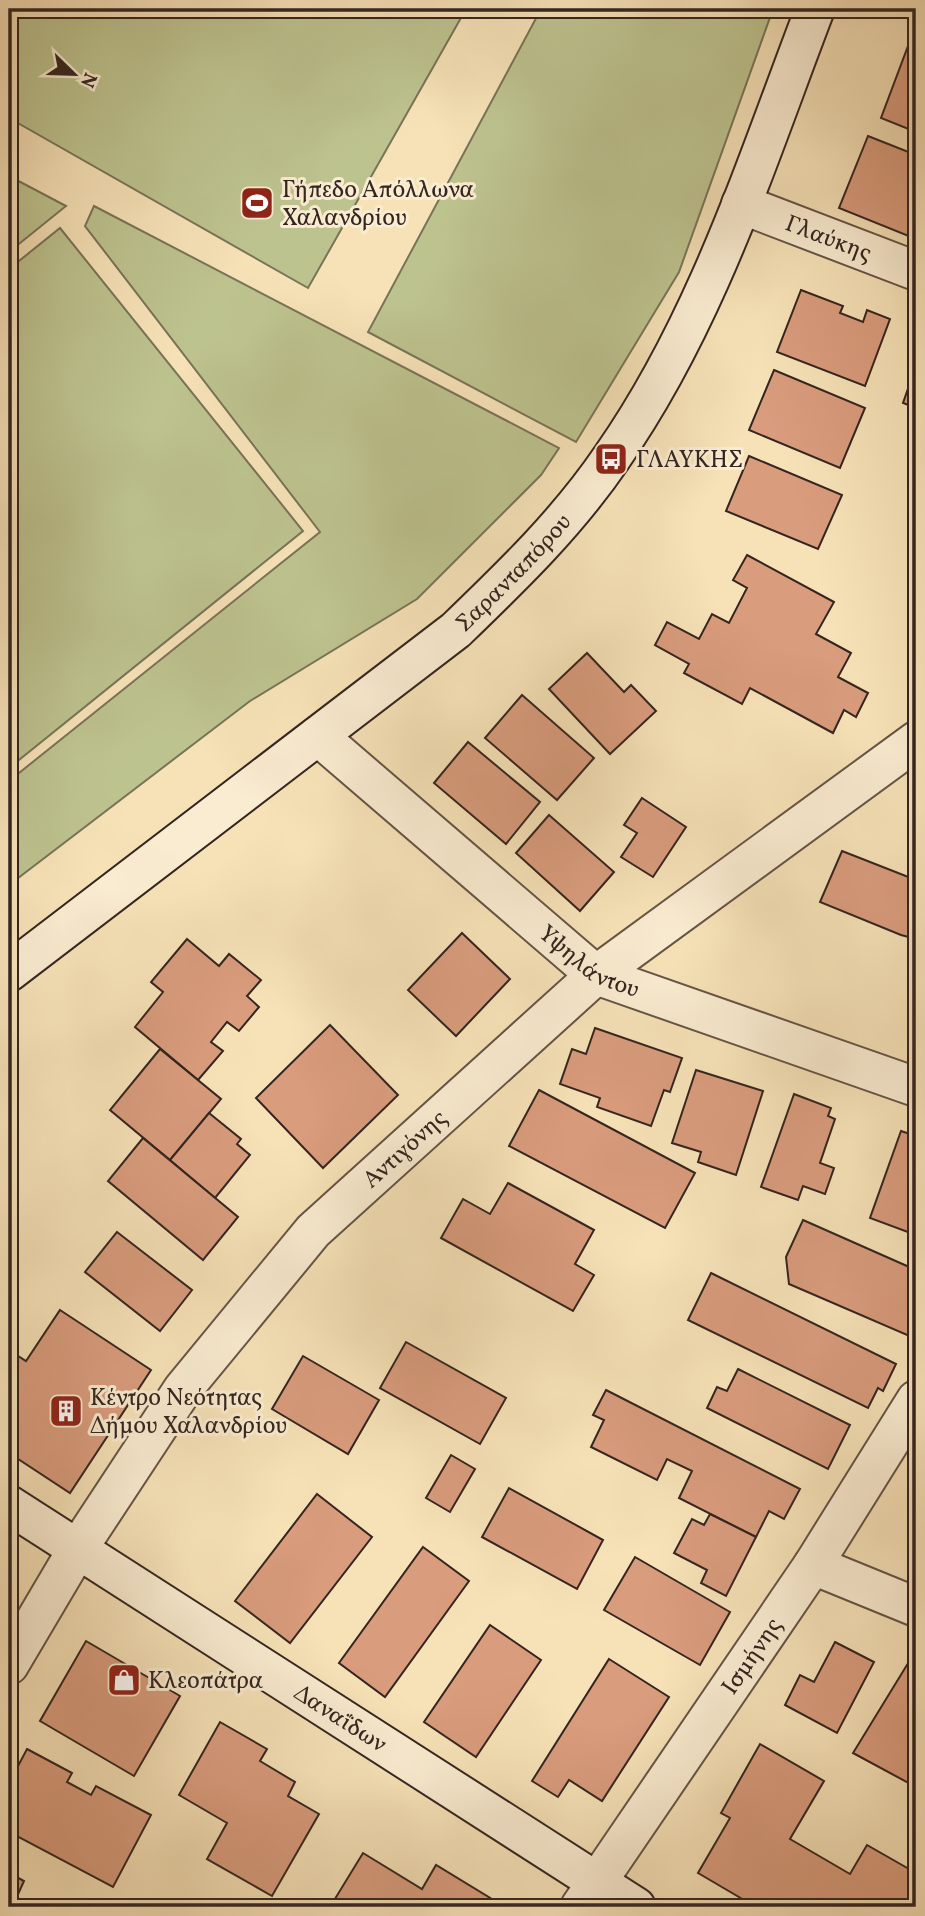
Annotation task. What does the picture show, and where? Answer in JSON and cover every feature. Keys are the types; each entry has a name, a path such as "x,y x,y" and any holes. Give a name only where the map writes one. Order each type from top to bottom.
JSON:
{"street":[{"name":"Σαρανταπόρου","path":"9,972 456,630 523,566 578,502 611,459 664,375 717,267 815,9"},
{"name":"Γλαύκης","path":"741,204 916,271"},
{"name":"Υψηλάντου","path":"318,736 596,975 916,1087"},
{"name":"Αντιγόνης","path":"9,1664 77,1550 183,1389 313,1231 596,975 916,741"},
{"name":"Ισμήνης","path":"588,1895 813,1565 916,1400"},
{"name":"Δαναΐδων","path":"9,1505 588,1895 636,1907"},
{"path":"813,1565 916,1607"}],"green space":[{"name":"Γήπεδο Απόλλωνα Χαλανδρίου","path":"9,9 466,9 308,288 9,118"},
{"path":"541,9 773,9 679,272 576,442 368,332"},
{"path":"9,176 66,206 9,252"},
{"path":"94,206 559,448 541,475 417,599 250,701 9,885 9,781 320,532 85,226"},
{"path":"60,228 303,531 9,768 9,269"}],"building":[{"path":"908,46 916,49 916,132 881,118"},
{"path":"868,136 916,155 916,224 911,237 839,208"},
{"path":"801,290 843,306 840,313 863,322 867,310 890,319 865,386 777,352"},
{"path":"916,366 916,408 903,403"},
{"path":"774,370 865,408 840,468 749,430"},
{"path":"749,456 842,495 818,549 726,511"},
{"path":"747,555 834,602 816,634 851,653 838,677 868,693 856,717 844,710 833,733 750,688 742,704 684,673 689,664 655,645 667,622 699,639 712,614 729,623 747,588 733,580"},
{"path":"587,653 624,692 631,685 656,711 610,754 549,689"},
{"path":"522,695 594,758 557,800 485,738"},
{"path":"468,742 540,802 506,844 434,783"},
{"path":"642,798 686,827 653,877 621,857 637,833 624,825"},
{"path":"549,815 614,872 580,911 516,853"},
{"path":"842,851 916,880 916,939 820,902"},
{"path":"462,933 510,979 456,1036 408,990"},
{"path":"187,939 219,966 229,954 261,980 247,996 259,1007 239,1031 227,1022 211,1042 223,1051 198,1080 135,1027 163,992 151,982"},
{"path":"916,979 916,999 909,996"},
{"path":"330,1025 398,1095 323,1168 256,1098"},
{"path":"595,1028 682,1058 670,1092 664,1090 651,1126 597,1107 600,1098 560,1084 572,1049 586,1054"},
{"path":"160,1049 221,1099 170,1160 110,1110"},
{"path":"696,1070 763,1091 736,1175 698,1162 701,1152 672,1143"},
{"path":"539,1090 695,1173 665,1228 509,1146"},
{"path":"794,1094 831,1108 828,1116 835,1119 820,1163 834,1168 825,1194 803,1186 798,1200 761,1187"},
{"path":"209,1113 241,1139 237,1144 250,1155 215,1198 170,1160"},
{"path":"901,1131 916,1136 916,1235 870,1218"},
{"path":"143,1138 238,1217 203,1260 108,1181"},
{"path":"508,1183 594,1230 575,1264 594,1275 573,1311 441,1238 463,1199 490,1214"},
{"path":"803,1220 916,1270 914,1338 789,1284 786,1257"},
{"path":"117,1232 192,1290 160,1331 85,1272"},
{"path":"711,1273 896,1364 883,1391 878,1388 868,1408 688,1320"},
{"name":"Κέντρο Νεότητας Δήμου Χαλανδρίου","path":"60,1310 151,1370 70,1493 9,1453 9,1350 26,1361"},
{"path":"406,1342 506,1398 480,1444 380,1388"},
{"path":"303,1356 379,1400 348,1454 272,1409"},
{"path":"738,1369 850,1425 828,1469 707,1408 717,1387 727,1391"},
{"path":"606,1390 800,1489 784,1519 769,1511 756,1537 679,1498 692,1471 667,1459 657,1480 591,1447 604,1420 593,1415"},
{"path":"451,1455 475,1469 450,1512 426,1498"},
{"path":"509,1488 603,1540 577,1589 482,1537"},
{"path":"317,1494 372,1537 290,1643 235,1601"},
{"path":"710,1514 756,1537 726,1596 701,1583 707,1570 674,1553 692,1519 704,1525"},
{"path":"423,1547 469,1581 385,1697 339,1663"},
{"path":"635,1557 730,1612 700,1665 604,1610"},
{"path":"490,1625 541,1660 476,1757 424,1722"},
{"path":"86,1641 180,1696 134,1776 40,1721"},
{"path":"835,1642 874,1662 837,1733 785,1705 800,1675 814,1682"},
{"path":"609,1659 669,1697 602,1801 569,1780 558,1797 532,1781"},
{"path":"910,1660 916,1663 916,1787 853,1753"},
{"path":"220,1722 267,1749 260,1761 295,1782 288,1796 319,1814 272,1896 207,1859 227,1823 179,1795"},
{"path":"760,1744 824,1781 790,1839 850,1874 867,1845 916,1873 916,1907 756,1907 698,1873 730,1818 721,1813"},
{"path":"27,1749 72,1773 67,1782 91,1795 96,1786 151,1815 113,1887 9,1832 9,1783"},
{"path":"363,1853 422,1889 436,1865 505,1907 330,1907"},
{"path":"9,1873 24,1881 15,1901 28,1907 9,1907"}],"place":[{"name":"Γήπεδο Απόλλωνα Χαλανδρίου","path":"257,203"},
{"name":"ΓΛΑΥΚΗΣ","path":"611,459"},
{"name":"Κέντρο Νεότητας Δήμου Χαλανδρίου","path":"66,1411"},
{"name":"Κλεοπάτρα","path":"124,1680"}]}
